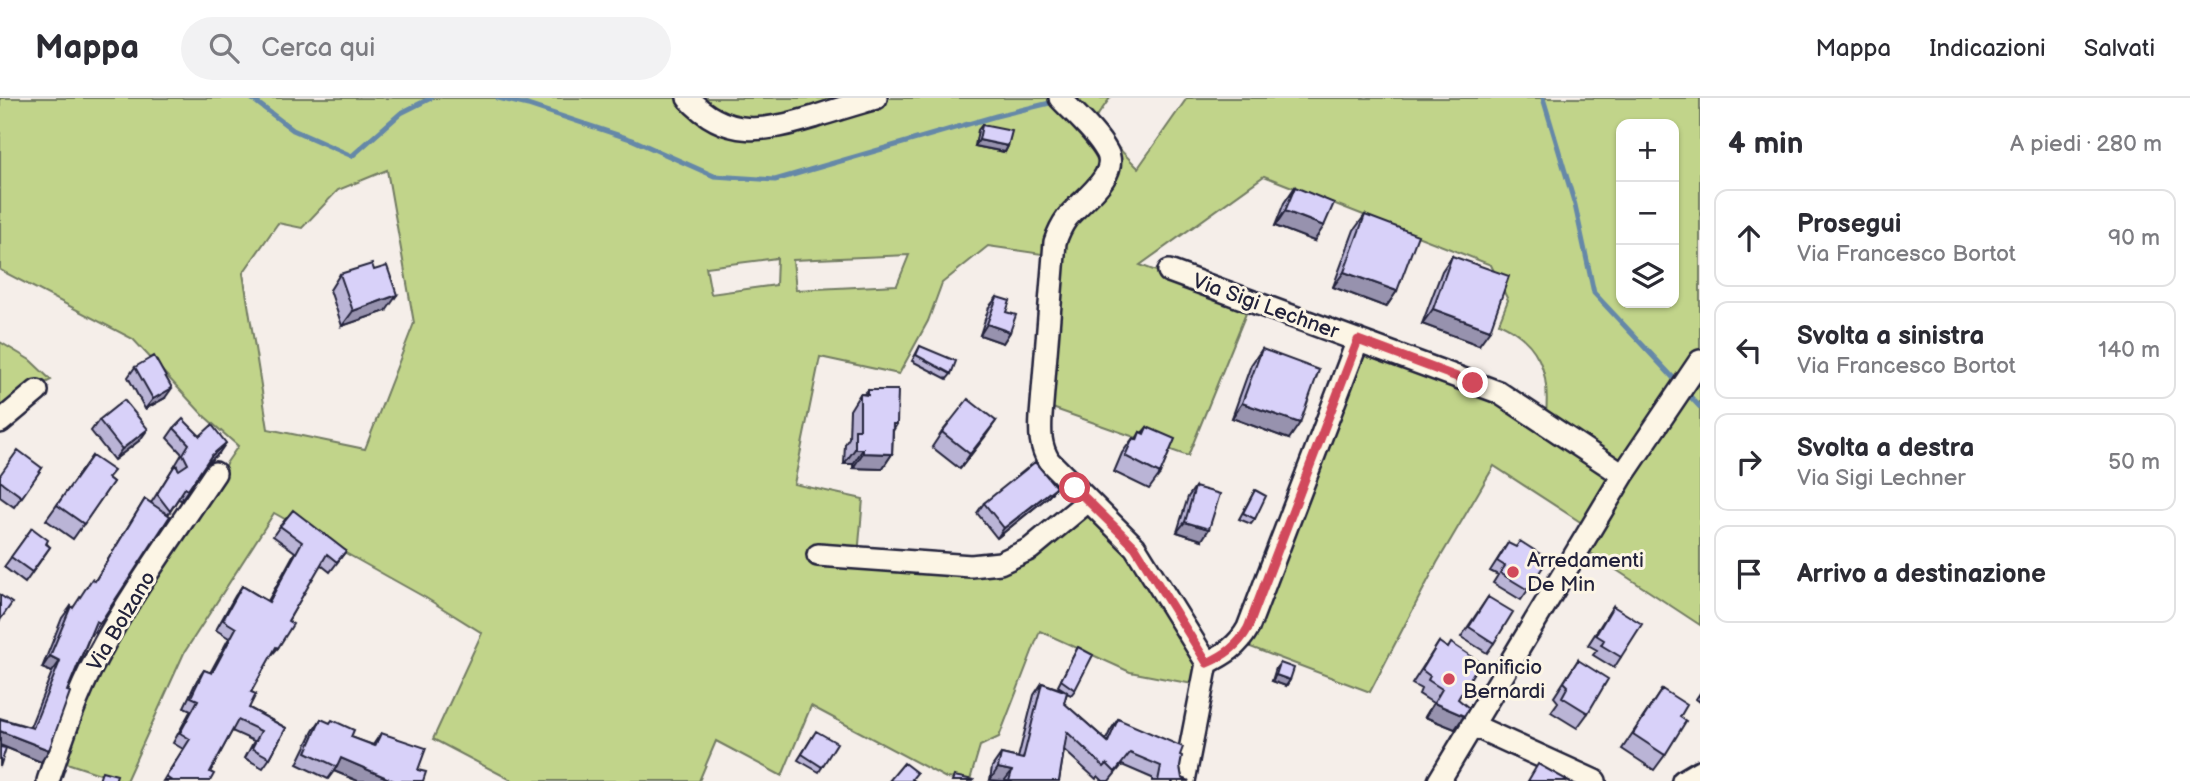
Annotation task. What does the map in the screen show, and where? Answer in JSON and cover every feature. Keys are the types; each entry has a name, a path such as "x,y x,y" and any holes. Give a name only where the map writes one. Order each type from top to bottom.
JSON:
{"street":[{"path":"688,98 704,113 719,121 750,130 779,127 876,98"},
{"path":"1067,106 1107,150 1110,162 1101,183 1068,215 1055,242 1040,435 1042,450 1049,461 1135,547 1207,663 1184,781"},
{"name":"Via Sigi Lechner","path":"1169,271 1498,392 1623,475"},
{"path":"1207,663 1232,649 1248,628 1358,340"},
{"path":"1439,781 1623,475 1695,369"},
{"path":"0,422 37,391"},
{"name":"Via Bolzano","path":"48,781 72,713 96,658 126,607 215,473"},
{"path":"818,555 971,566 1000,563 1037,544 1088,500"},
{"path":"1472,725 1595,781"},
{"path":"1683,781 1700,771"}],"green space":[{"path":"0,98 1110,98 1093,122 1138,168 1187,98 1700,98 1700,625 1577,544 1588,527 1494,466 1437,563 1370,692 1245,645 1357,335 1546,414 1547,399 1543,371 1533,349 1513,330 1499,323 1508,300 1491,265 1264,176 1140,265 1249,306 1188,456 1038,403 1049,255 988,246 942,283 928,321 899,374 820,357 794,484 863,499 857,567 985,574 1084,497 1134,536 1208,687 1130,672 1040,631 999,737 980,746 970,780 946,778 811,706 782,776 716,741 699,781 513,781 433,739 482,633 426,598 274,513 184,653 126,781 121,781 58,760 78,704 148,578 238,446 203,415 133,339 0,270","holes":["387,170 414,323 365,449 268,429 243,273 278,223 302,228 338,190","909,255 897,285 796,290 793,260","777,258 776,285 711,294 706,267"]},
{"path":"0,342 30,360 51,380 35,388 9,409 0,404"}],"building":[{"path":"982,125 1012,131 1008,146 979,140"},
{"path":"1295,187 1334,203 1324,226 1285,211"},
{"path":"1365,215 1418,235 1397,291 1344,272"},
{"path":"1452,256 1509,276 1490,330 1433,309"},
{"path":"372,264 374,270 387,266 397,295 353,311 340,274"},
{"path":"997,297 1010,301 1006,312 1016,315 1010,332 987,324"},
{"path":"920,346 956,361 951,374 916,355"},
{"path":"1262,349 1319,370 1300,423 1242,403"},
{"path":"154,356 172,388 153,399 135,367"},
{"path":"868,390 898,390 897,424 893,424 892,454 863,453 863,449 855,449 855,429 860,429 860,394 868,395"},
{"path":"968,399 996,421 970,454 942,432"},
{"path":"124,400 148,429 122,449 99,420"},
{"path":"183,419 200,436 212,425 226,443 211,456 170,511 157,494 175,465 179,470 188,464 183,454 189,444 174,428"},
{"path":"1147,427 1175,439 1160,474 1125,456 1133,438 1137,440 1140,432 1144,434"},
{"path":"18,450 42,468 22,497 0,481 0,475"},
{"path":"92,456 114,471 108,478 113,482 84,524 57,505"},
{"path":"1035,462 1056,487 1004,528 984,503"},
{"path":"1195,487 1220,494 1209,529 1185,522"},
{"path":"1255,490 1266,496 1255,519 1243,513"},
{"path":"145,499 170,516 100,623 96,621 67,691 70,692 49,750 0,731 0,719 33,728 60,661 50,656 71,606 73,608 92,579 95,581"},
{"path":"293,510 346,551 337,562 327,554 288,621 293,624 278,648 276,647 251,692 256,694 249,708 286,728 270,758 252,748 261,731 238,720 210,772 214,774 210,781 172,781 166,777 190,739 180,733 198,700 191,697 204,670 212,673 236,628 223,620 242,586 269,602 302,542 280,526"},
{"path":"32,528 48,540 46,544 50,547 32,572 11,557"},
{"path":"1520,541 1548,559 1528,590 1500,573 1505,566 1497,561 1508,543 1516,547"},
{"path":"0,595 12,603 0,620"},
{"path":"1488,597 1513,612 1494,643 1469,627"},
{"path":"1613,606 1642,624 1621,657 1601,645 1604,640 1596,635"},
{"path":"1439,642 1448,648 1451,643 1480,662 1458,699 1469,708 1464,716 1434,703 1442,689 1428,680 1430,676 1422,670"},
{"path":"1078,647 1093,655 1075,690 1061,680"},
{"path":"1578,660 1608,679 1588,713 1562,697 1568,686 1564,682"},
{"path":"1280,663 1294,668 1290,680 1276,675"},
{"path":"1042,683 1067,692 1064,703 1108,742 1118,719 1183,747 1180,767 1182,778 1189,781 1158,781 1161,766 1130,753 1115,772 1107,764 1104,767 1067,732 1059,781 1009,781 1012,771 998,768 1001,754 1023,759"},
{"path":"1662,689 1687,705 1680,717 1686,721 1665,755 1633,734"},
{"path":"321,719 330,723 332,720 354,730 351,737 375,746 381,733 426,748 418,770 426,772 423,781 394,781 341,758 337,767 306,752"},
{"path":"816,731 837,743 822,767 802,754"},
{"path":"0,747 6,748 0,767"},
{"path":"904,763 917,773 912,779 915,781 889,781"},
{"path":"1538,764 1567,780 1528,781"},
{"path":"102,771 117,775 115,781 99,781"},
{"path":"954,776 974,780 952,781"}],"waterway":[{"path":"251,98 293,130 352,156 401,113 431,98"},
{"path":"498,98 528,105 633,140 714,176 775,180 996,116 1058,101"},
{"path":"1543,98 1575,205 1594,293 1679,384"},
{"path":"1686,392 1700,407"}],"place":[{"name":"Arredamenti De Min","path":"1513,572"},
{"name":"Panificio Bernardi","path":"1449,679"}],"route":[{"path":"1075,488 1135,547 1207,663 1232,649 1248,628 1358,340 1473,383"}]}
